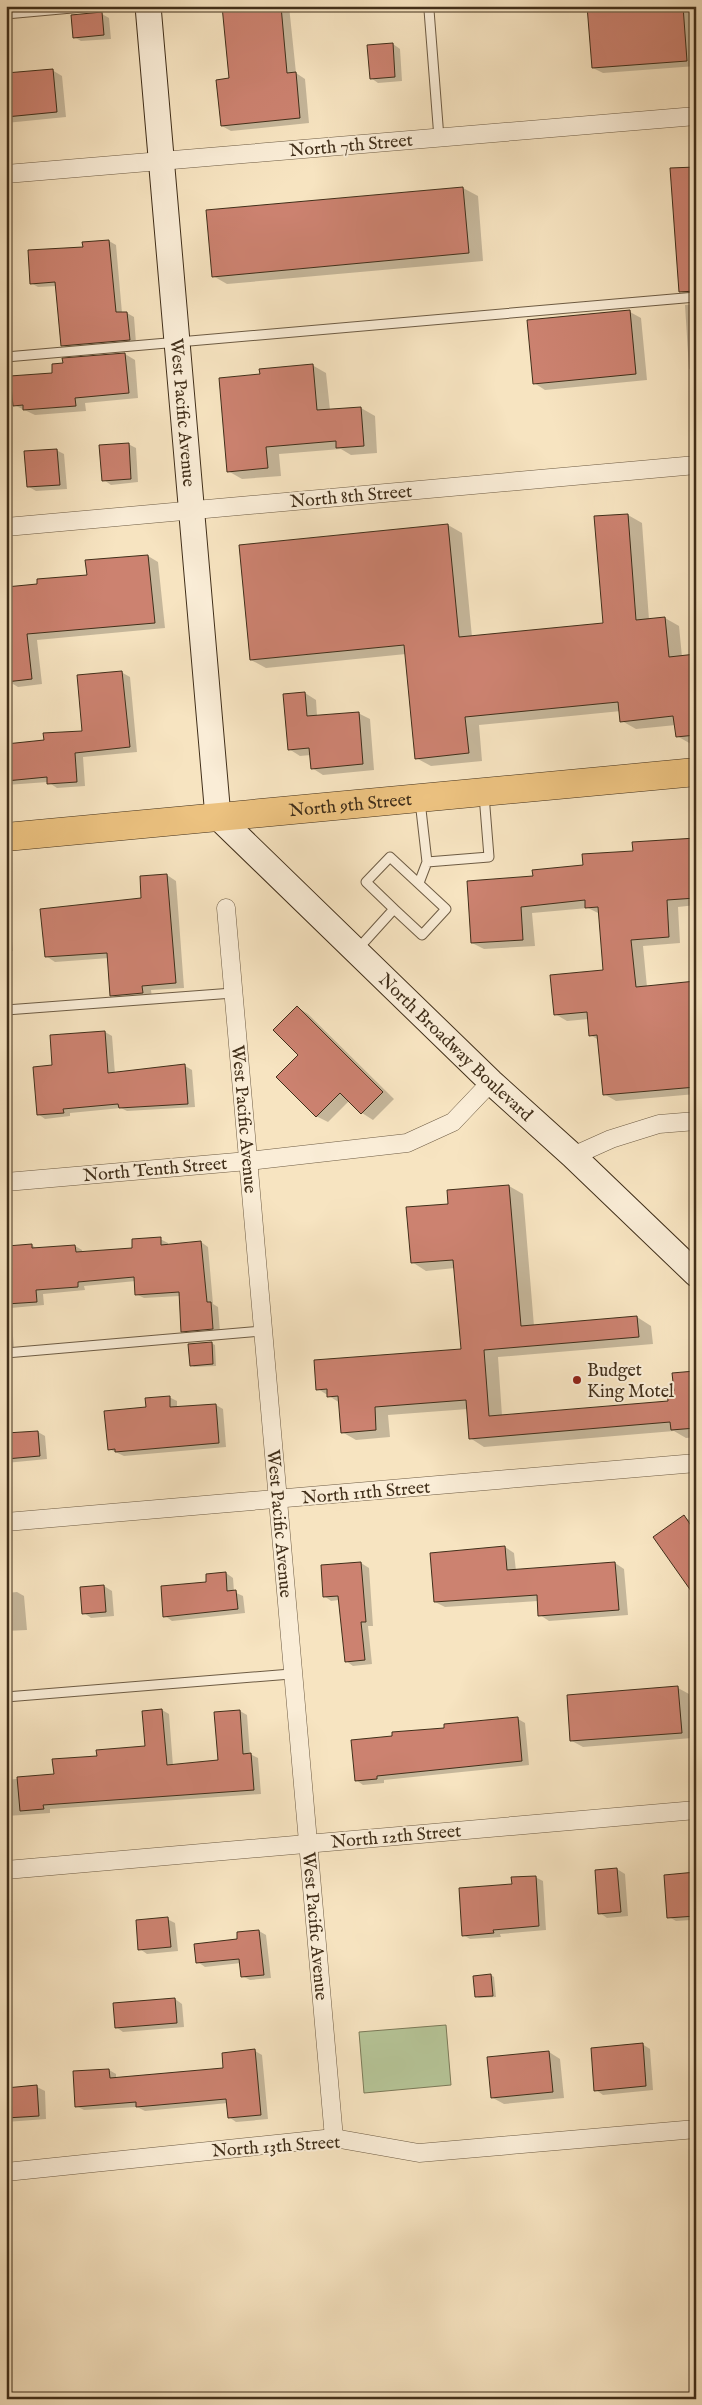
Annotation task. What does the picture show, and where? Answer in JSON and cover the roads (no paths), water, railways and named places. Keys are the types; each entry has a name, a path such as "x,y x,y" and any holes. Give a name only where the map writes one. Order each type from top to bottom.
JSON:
{"main road":[{"name":"West Pacific Avenue","path":"148,6 218,817"},
{"name":"North 9th Street","path":"6,837 696,772"},
{"name":"North Broadway Boulevard","path":"218,817 491,1082 573,1156 696,1274"}],"street":[{"name":"North 7th Street","path":"6,174 696,116"},
{"name":"North 8th Street","path":"6,527 696,465"},
{"name":"West Pacific Avenue","path":"226,908 291,1674 334,2138"},
{"name":"North Tenth Street","path":"6,1182 248,1161 407,1143 453,1122 491,1082"},
{"path":"573,1156 611,1139 659,1124 696,1121"},
{"name":"North 11th Street","path":"6,1522 696,1463"},
{"name":"North 12th Street","path":"6,1870 696,1810"},
{"name":"North 13th Street","path":"6,2172 334,2138 419,2153 696,2129"}],"lane":[{"path":"6,14 94,6"},
{"path":"427,6 429,10 439,138"},
{"path":"6,357 696,298"},
{"path":"427,862 490,856 484,792"},
{"path":"419,883 427,862 420,799"},
{"path":"390,857 403,873 419,883 431,899 446,909 422,935 411,921 394,909 382,894 366,882 390,857"},
{"path":"356,951 394,909"},
{"path":"6,1010 233,993"},
{"path":"6,1353 262,1331"},
{"path":"6,1697 291,1674"}],"place":[{"name":"Budget King Motel","path":"577,1380"}]}
